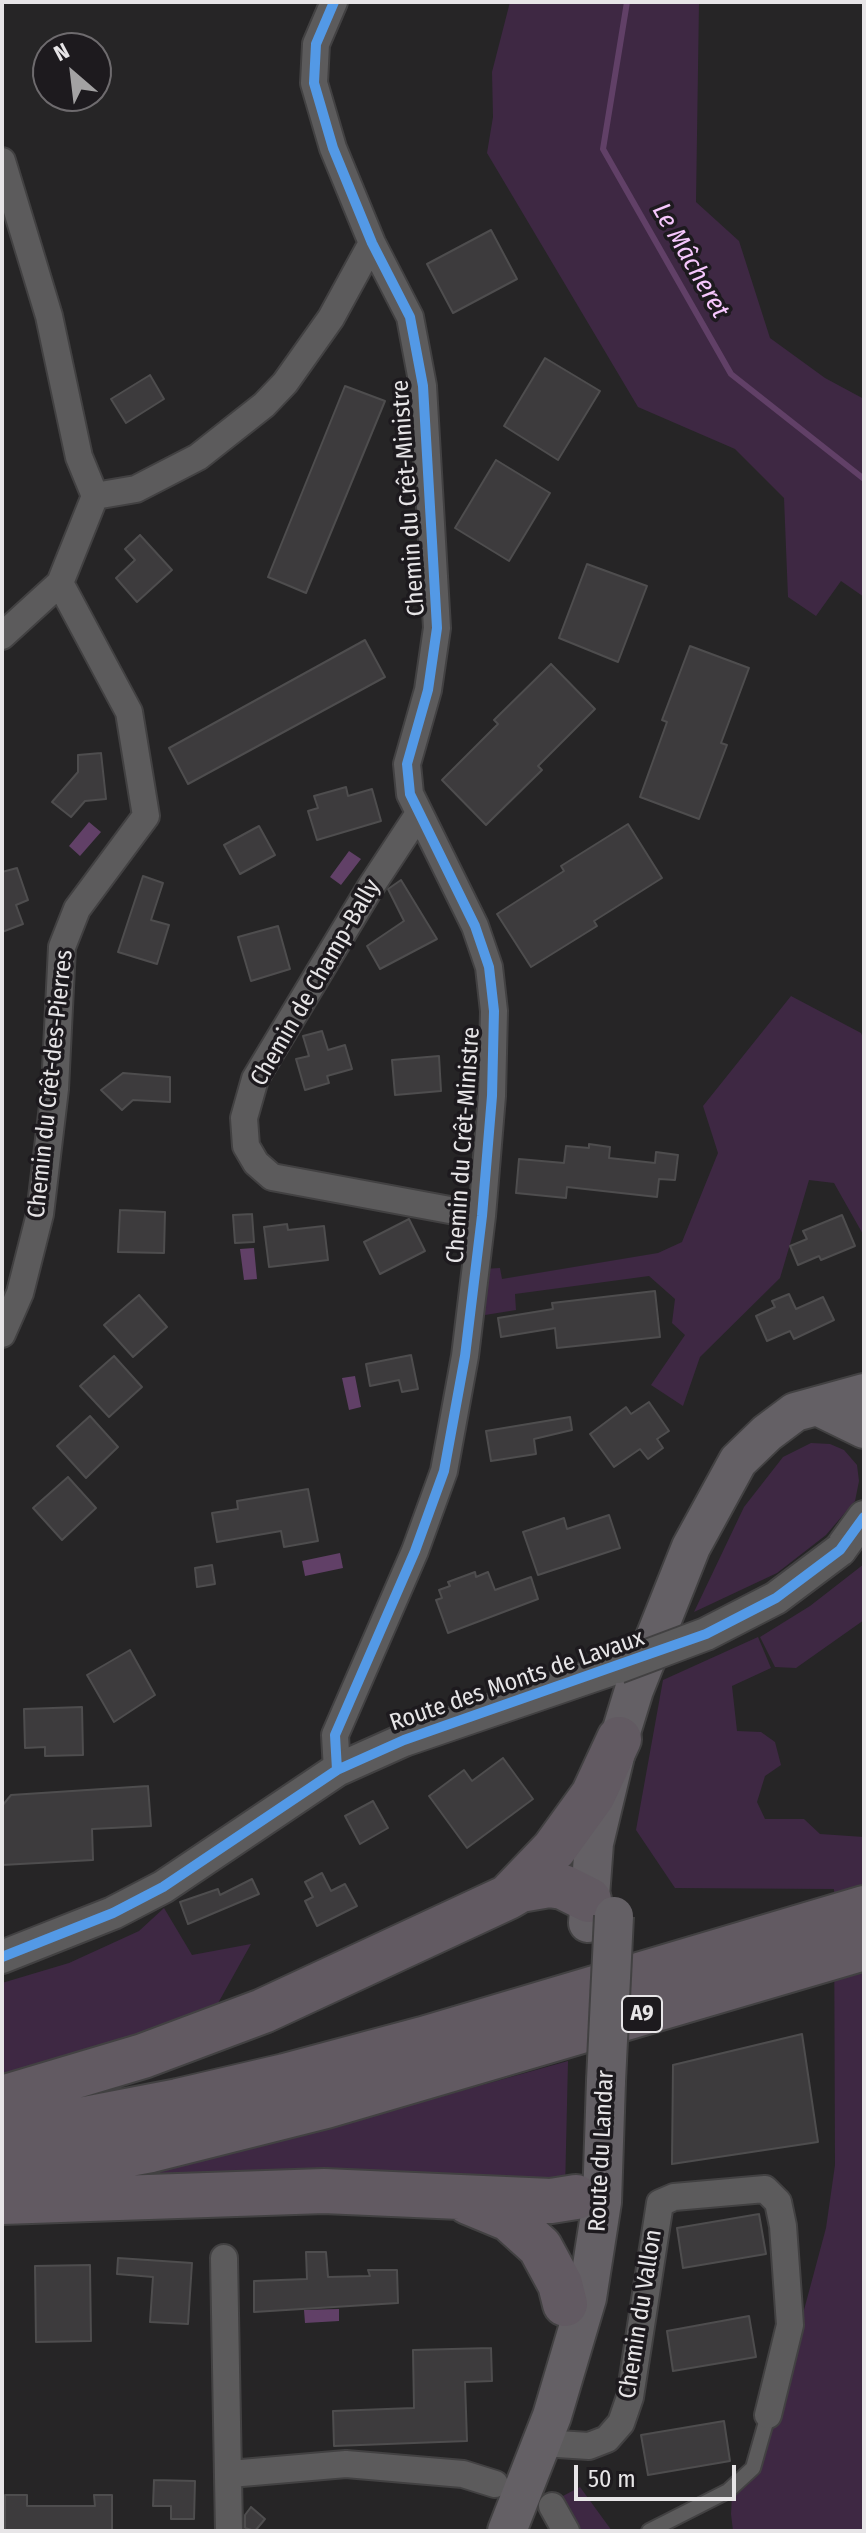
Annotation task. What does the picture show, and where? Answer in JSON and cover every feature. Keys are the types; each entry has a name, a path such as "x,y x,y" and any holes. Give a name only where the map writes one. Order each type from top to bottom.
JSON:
{"highway":[{"path":"508,1897 554,1849 593,1795 619,1739"},
{"path":"2,2098 143,2056 263,2011 520,1890 549,1885 563,1887 598,1914"},
{"name":"A9","path":"2,2135 178,2101 316,2068 863,1922"},
{"name":"A9","path":"2,2177 151,2150 326,2106 863,1922"},
{"path":"2,2202 324,2191 551,2201 590,2183"},
{"path":"455,2198 488,2208 526,2232 552,2265 565,2304"}],"main road":[{"name":"Route du Landar","path":"507,2531 542,2443 594,2266 590,2183 598,1914 619,1739 634,1690 691,1547 738,1461 795,1412 864,1393"},
{"path":"817,1406 864,1429"},
{"name":"Route du Landar","path":"594,2084 609,2015 598,1914"},
{"name":"Route du Landar","path":"565,2367 565,2304 590,2183"}],"street":[{"name":"Chemin du Crêt-Ministre","path":"334,2 316,44 314,83 333,148 372,243 410,317 423,386 437,628 428,690 407,764 410,794 475,926 489,967 494,1011 492,1096 482,1216 465,1356 444,1471 415,1551 335,1735 337,1770"},
{"path":"2,161 49,316 79,457 95,496 60,583 2,636"},
{"path":"95,496 136,489 198,457 264,405 302,362 331,318 372,243"},
{"name":"Chemin du Crêt-des-Pierres","path":"2,1334 20,1293 40,1214 55,1089 62,947 77,909 146,816 129,712 60,583"},
{"name":"Chemin de Champ-Bally","path":"418,815 370,888 255,1079 244,1118 246,1146 256,1163 272,1177 482,1216"},
{"name":"Route des Monts de Lavaux","path":"2,1957 113,1913 163,1887 337,1770 404,1740 706,1634 776,1598 852,1546 864,1517"},
{"name":"Chemin du Vallon","path":"542,2443 589,2446 607,2439 621,2423 630,2397 660,2203 674,2197 765,2189 778,2202 790,2325 768,2415"},
{"path":"224,2258 229,2531"},
{"path":"230,2474 346,2464 463,2474 495,2484"},
{"path":"552,2506 566,2531"}],"lane":[{"name":"Chemin du Vallon","path":"649,2531 728,2491 753,2468 768,2415"}],"shaded area":[{"path":"510,2 699,2 696,202 739,241 770,338 825,378 864,399 864,597 841,581 816,616 788,597 784,498 735,449 638,407 487,153 493,117 492,72"},
{"path":"89,822 101,832 80,856 69,846"},
{"path":"349,851 361,859 341,885 330,877"},
{"path":"791,996 861,1033 864,1040 864,1236 834,1183 809,1180 780,1278 700,1357 683,1406 651,1385 685,1335 672,1323 675,1299 649,1276 515,1294 516,1310 485,1315 483,1269 500,1268 502,1279 658,1253 682,1242 718,1153 703,1106"},
{"path":"254,1248 257,1279 244,1280 240,1249"},
{"path":"355,1376 361,1407 349,1410 342,1378"},
{"path":"811,1443 830,1444 844,1450 857,1465 859,1481 855,1501 826,1535 777,1573 694,1612 744,1507 783,1457"},
{"path":"340,1553 343,1568 305,1576 302,1561"},
{"path":"864,1564 864,1620 796,1668 775,1667 760,1637 810,1606"},
{"path":"758,1637 771,1668 732,1686 737,1731 761,1732 775,1742 781,1765 765,1776 757,1802 765,1819 804,1819 820,1834 864,1837 864,2531 733,2531 731,2514 732,2494 761,2470 826,2228 835,2165 834,1889 675,1888 636,1830 663,1680"},
{"path":"164,1908 192,1955 251,1944 212,2014 2,2075 2,1983 69,1963 139,1931"},
{"path":"568,2061 565,2191 113,2182 321,2130"},
{"path":"339,2309 339,2321 305,2323 304,2310"},
{"path":"580,2487 612,2531 580,2531 561,2497"}],"building":[{"path":"491,230 517,279 453,313 427,264"},
{"path":"545,358 600,391 558,460 504,426"},
{"path":"150,375 164,399 126,423 111,399"},
{"path":"345,386 385,401 306,593 268,577"},
{"path":"496,460 550,493 509,561 455,528"},
{"path":"140,535 172,570 137,602 116,578 135,560 125,549"},
{"path":"587,564 647,586 618,662 559,638"},
{"path":"365,640 385,677 188,784 169,748"},
{"path":"690,646 749,668 721,743 727,745 699,819 640,797 667,722 662,720"},
{"path":"551,664 595,709 538,766 542,770 486,825 442,780 498,724 494,720"},
{"path":"101,753 106,799 85,801 71,817 52,802 78,772 78,755"},
{"path":"346,787 348,796 372,789 381,821 317,840 308,811 318,808 314,796"},
{"path":"628,824 662,878 594,921 597,926 531,967 497,914 564,871 561,866"},
{"path":"259,826 275,855 240,874 224,845"},
{"path":"17,868 28,900 16,905 23,924 2,932 2,872"},
{"path":"143,876 163,883 151,920 169,925 157,964 118,952"},
{"path":"401,880 437,939 380,969 367,946 404,921 388,889"},
{"path":"278,926 290,969 251,981 238,937"},
{"path":"322,1031 328,1050 345,1045 352,1069 327,1076 329,1083 305,1090 296,1059 309,1056 303,1036"},
{"path":"439,1056 441,1091 395,1095 392,1060"},
{"path":"123,1073 170,1077 170,1102 133,1100 122,1110 101,1090"},
{"path":"589,1144 610,1147 609,1158 655,1163 656,1152 678,1155 675,1180 659,1179 657,1197 567,1187 566,1198 516,1193 519,1159 564,1163 566,1146 589,1148"},
{"path":"120,1210 165,1212 164,1253 118,1252"},
{"path":"252,1214 254,1242 235,1243 233,1215"},
{"path":"842,1215 855,1246 821,1260 819,1256 798,1265 790,1246 807,1239 803,1231"},
{"path":"409,1219 425,1251 380,1274 364,1242"},
{"path":"287,1224 288,1230 324,1226 328,1260 269,1267 264,1227"},
{"path":"655,1291 660,1337 557,1348 555,1328 501,1337 498,1318 553,1309 552,1303"},
{"path":"789,1294 796,1309 823,1297 834,1320 794,1339 790,1331 767,1341 756,1316 775,1307 772,1301"},
{"path":"139,1295 167,1327 133,1357 104,1325"},
{"path":"411,1355 418,1389 402,1392 399,1380 370,1386 366,1364"},
{"path":"114,1356 142,1387 109,1417 80,1386"},
{"path":"649,1402 669,1431 657,1439 663,1448 648,1459 640,1449 614,1467 590,1434 626,1407 631,1414"},
{"path":"90,1416 118,1447 86,1478 57,1446"},
{"path":"570,1417 572,1430 534,1439 536,1454 491,1461 486,1431"},
{"path":"68,1477 96,1508 62,1540 33,1508"},
{"path":"308,1489 318,1541 284,1547 281,1531 217,1542 212,1513 238,1509 237,1501"},
{"path":"609,1515 620,1548 538,1575 523,1532 564,1518 567,1529"},
{"path":"212,1565 215,1584 197,1587 195,1568"},
{"path":"475,1572 476,1577 488,1572 495,1590 531,1577 538,1599 448,1633 436,1600 442,1598 439,1590 450,1586 448,1582"},
{"path":"130,1650 155,1695 114,1722 87,1675"},
{"path":"82,1707 83,1755 45,1756 45,1747 25,1748 24,1709"},
{"path":"503,1758 533,1799 467,1848 429,1796 464,1770 472,1781"},
{"path":"148,1786 151,1826 92,1829 93,1860 2,1865 2,1806 11,1795"},
{"path":"373,1801 388,1828 360,1844 345,1816"},
{"path":"322,1873 331,1891 345,1884 357,1906 317,1926 305,1901 313,1897 305,1882"},
{"path":"252,1879 259,1894 188,1924 180,1902 218,1889 220,1895"},
{"path":"802,2034 818,2142 672,2164 673,2065"},
{"path":"759,2214 766,2254 683,2268 677,2228"},
{"path":"306,2252 326,2252 328,2277 370,2276 368,2270 397,2270 398,2303 254,2312 254,2281 307,2279"},
{"path":"118,2258 192,2263 188,2324 150,2322 153,2277 117,2274"},
{"path":"90,2265 91,2341 36,2342 35,2266"},
{"path":"749,2316 756,2357 673,2371 667,2331"},
{"path":"491,2348 492,2381 465,2382 467,2441 334,2446 333,2411 414,2408 413,2350"},
{"path":"724,2421 730,2461 648,2475 641,2435"},
{"path":"154,2480 195,2481 194,2519 171,2519 171,2506 153,2506"},
{"path":"5,2495 27,2495 27,2506 95,2506 94,2495 112,2495 112,2531 5,2531"},
{"path":"251,2507 265,2519 255,2531 245,2528 245,2515"}],"waterway":[{"name":"Le Mâcheret","path":"627,2 603,149 731,374 864,479"}],"cycle path":[{"path":"334,2 316,44 314,83 333,148 372,243 410,317 423,386 437,628 428,690 407,764 410,794 475,926 489,967 494,1011 492,1096 482,1216 465,1356 444,1471 415,1551 335,1735 337,1770"},
{"path":"2,1957 113,1913 163,1887 337,1770 404,1740 706,1634 776,1598 840,1550 864,1517"}]}
